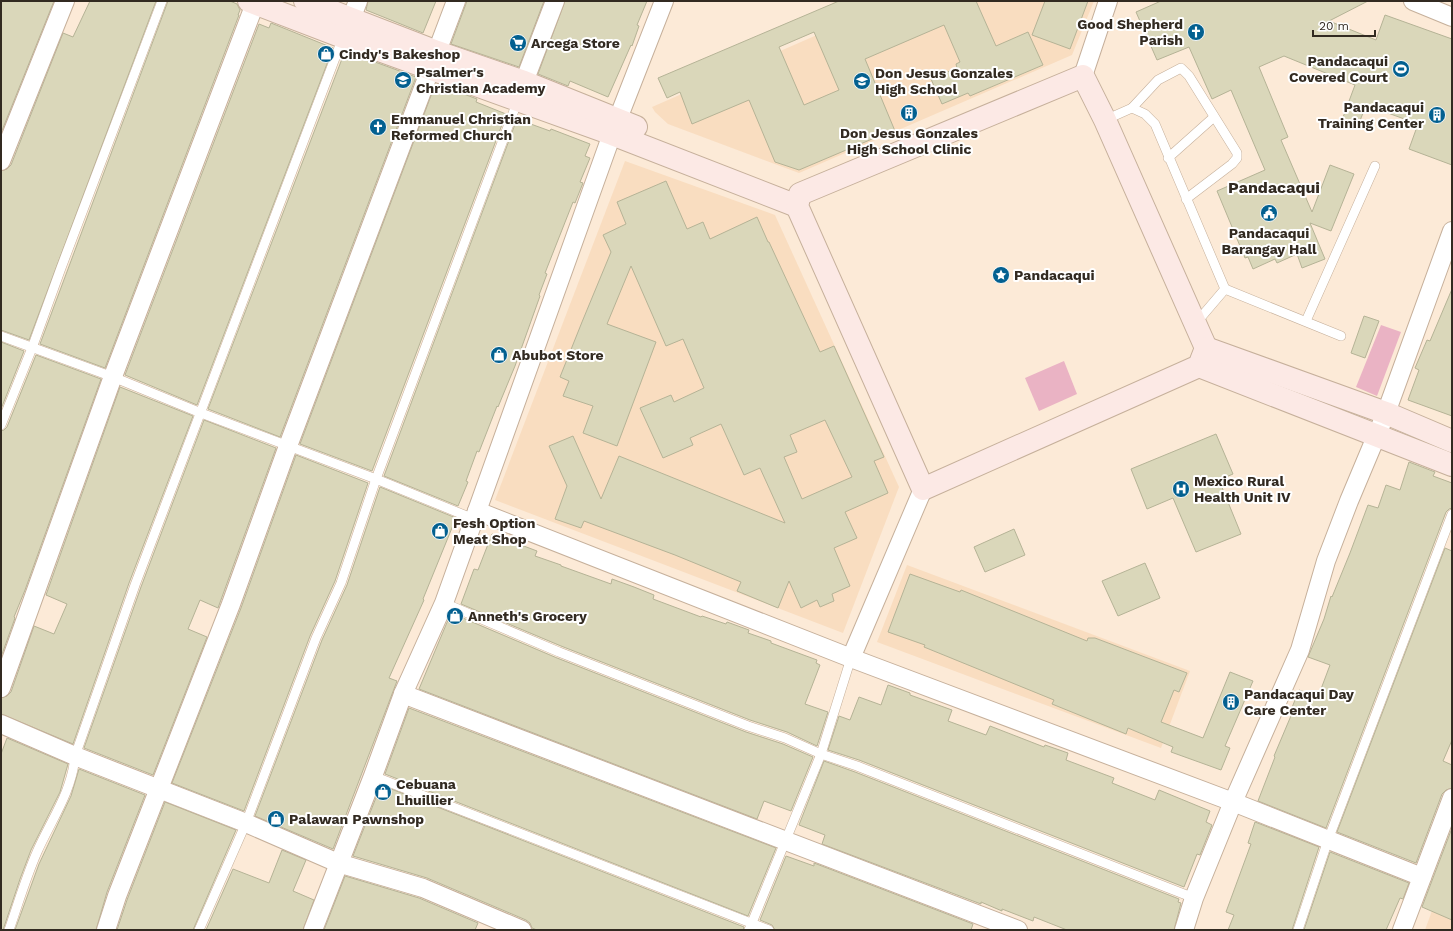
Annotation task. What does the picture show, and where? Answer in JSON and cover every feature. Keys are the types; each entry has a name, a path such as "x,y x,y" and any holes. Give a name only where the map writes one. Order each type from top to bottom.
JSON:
{"street":[{"path":"1,161 65,1"},
{"path":"305,1 351,19 433,60 521,91 799,200 923,489"},
{"path":"106,930 117,896 231,604 288,446 456,1"},
{"path":"521,91 555,1"},
{"path":"313,930 403,694 444,603 615,127 664,1"},
{"path":"1108,1 1083,76 1105,120 1195,324 1202,357"},
{"path":"1413,1 1452,17"},
{"path":"1,688 113,377 254,2 351,19"},
{"path":"799,200 1083,76"},
{"path":"1184,930 1194,898 1233,802 1300,650 1326,561 1386,413 1452,231"},
{"path":"1202,357 1376,436 1452,465"},
{"path":"851,658 923,489 1202,357 1386,413 1452,441"},
{"path":"475,515 1233,802 1422,877"},
{"path":"403,694 1018,930"},
{"path":"1,724 74,756 246,823 338,863 423,888 522,930"},
{"path":"1402,930 1452,798"}],"lane":[{"path":"1,426 32,348 162,1"},
{"path":"9,930 36,852 65,795 74,770 74,756 135,585 351,19"},
{"path":"1105,120 1132,108 1158,80 1181,68 1189,76 1237,152 1237,158 1232,164 1186,199"},
{"path":"200,930 246,823 316,638 341,583 376,479 521,91"},
{"path":"1132,108 1145,114 1155,124 1168,158 1225,288 1341,336"},
{"path":"1168,158 1214,117"},
{"path":"1306,321 1375,166"},
{"path":"1195,324 1225,288"},
{"path":"1,336 113,377 201,413 288,446 475,515"},
{"path":"1298,930 1328,840 1452,514"},
{"path":"444,603 559,652 748,726 785,738 821,754 865,769 1194,898"},
{"path":"750,927 821,754 851,658"},
{"path":"373,776 750,927 769,930"}],"shaded area":[{"name":"Don Jesus Gonzales High School","path":"833,1 1094,1 1072,55 799,173 668,124 655,112 652,107 842,24"},
{"path":"625,161 775,215 899,487 843,633 495,500"},
{"path":"1381,325 1401,332 1377,396 1356,387"},
{"path":"1064,361 1077,394 1039,411 1025,378"},
{"path":"907,565 1190,671 1161,748 877,642"},
{"path":"1452,856 1452,930 1425,930"}],"building":[{"path":"1,1 54,1 1,133"},
{"path":"90,1 156,1 29,340 1,330 1,171 7,169 11,165 63,33 73,37"},
{"path":"168,1 230,1 237,4 240,10 105,368 40,344"},
{"path":"368,1 436,1 423,33 366,10"},
{"path":"467,1 544,1 519,67 451,44"},
{"path":"565,1 647,1 637,25 639,26 632,46 631,45 608,97 570,81 568,86 538,74"},
{"path":"839,1 976,1 996,46 1028,32 1043,65 970,96 968,93 942,104 931,79 957,68 956,64 960,62 944,25 865,59 895,131 891,131 799,170 775,162 749,100 692,124 680,92 667,98 658,78","holes":["814,32 839,90 804,105 779,47"]},
{"path":"1045,1 1088,1 1070,49 1032,35"},
{"path":"1161,1 1368,1 1329,21 1376,40 1385,15 1452,39 1452,165 1409,149 1418,124 1366,105 1358,126 1342,120 1355,85 1284,56 1259,67 1288,137 1281,140 1312,212 1330,165 1354,174 1331,231 1310,223 1325,259 1302,268 1297,254 1277,263 1275,259 1253,269 1248,257 1245,258 1217,191 1265,170 1231,90 1212,99 1189,47 1157,60 1136,12"},
{"path":"271,23 333,48 197,405 125,375 259,24 269,28"},
{"path":"345,51 416,77 280,437 208,409"},
{"path":"435,85 439,87 440,85 477,99 476,102 506,114 372,471 300,444"},
{"path":"517,119 550,131 551,129 590,144 585,156 590,158 580,182 583,183 575,203 573,202 545,273 547,274 539,295 540,296 515,366 479,452 477,451 466,481 468,482 458,506 384,476"},
{"path":"666,181 687,229 703,222 710,239 757,217 820,352 834,346 884,457 874,461 888,493 845,512 857,538 834,548 850,586 832,594 834,601 820,607 817,600 801,608 789,581 778,608 737,591 741,582 675,555 584,521 581,528 555,519 567,486 549,446 573,436 601,499 619,456 785,523 760,468 744,475 721,424 690,438 693,445 663,458 640,408 671,395 674,402 704,388 683,339 666,346 631,266 607,324 656,342 617,446 583,433 593,406 563,396 569,381 560,377 611,252 603,235 626,224 617,202","holes":["825,420 852,477 802,499 784,457 797,452 790,435"]},
{"path":"1452,289 1452,416 1408,400 1419,370 1415,368 1427,340 1430,341"},
{"path":"1364,316 1379,321 1365,358 1351,353"},
{"path":"1,342 24,351 1,409"},
{"path":"36,355 101,379 14,617 15,618 1,657 1,431 7,427"},
{"path":"120,387 193,416 129,583 73,744 1,714 1,698 7,696 11,692 34,626 54,634 67,604 46,595"},
{"path":"204,420 276,448 218,608 200,600 188,629 207,637 153,775 84,748 141,587"},
{"name":"Mexico Rural Health Unit IV","path":"1216,434 1233,474 1219,480 1241,534 1196,552 1173,498 1147,509 1131,469"},
{"path":"296,455 368,483 335,581 310,636 244,811 172,783 241,608"},
{"path":"1409,462 1435,472 1433,476 1452,483 1452,508 1446,512 1326,828 1258,801 1275,757 1274,756 1293,711 1291,710 1299,690 1318,697 1330,665 1308,657 1368,505 1378,508 1386,485 1400,490"},
{"path":"380,487 456,518 423,599 424,600 389,678 397,681 333,849 255,816 322,640 347,585"},
{"path":"1014,529 1025,555 985,572 974,547"},
{"path":"492,534 537,551 535,556 611,584 612,579 634,587 654,595 653,599 701,617 702,616 726,624 727,622 749,630 748,633 817,660 816,663 820,665 805,704 828,712 817,746 787,732 750,720 561,646 461,604 474,569 478,570"},
{"path":"1445,548 1452,551 1452,740 1443,761 1452,765 1452,788 1446,790 1442,794 1416,863 1337,832"},
{"path":"1145,563 1160,598 1118,616 1102,581"},
{"path":"910,574 960,592 961,590 1087,641 1088,638 1095,638 1187,673 1179,692 1174,690 1161,722 1203,738 1230,672 1253,681 1225,746 1230,748 1221,770 1171,752 1173,747 1128,728 1126,734 1052,704 1054,700 924,647 925,645 888,632"},
{"path":"451,613 557,658 746,732 783,744 813,757 791,811 764,801 757,819 419,689"},
{"path":"888,685 910,693 910,695 952,710 948,721 986,735 990,726 1044,747 1045,745 1068,753 1066,760 1114,778 1112,783 1155,800 1159,790 1210,811 1206,822 1212,825 1200,855 1197,854 1184,887 859,760 828,750 839,716 850,720 859,697 881,705"},
{"path":"409,708 776,848 748,916 385,774"},
{"path":"7,738 68,764 60,792 31,850 3,930 1,930 1,754"},
{"path":"824,761 1179,899 1178,902 1181,903 1174,930 1067,930 1034,917 1033,921 1002,909 1002,911 981,902 981,904 822,844 825,835 799,825"},
{"path":"79,769 145,795 107,892 96,930 15,930 39,864 71,796"},
{"path":"381,785 744,927 743,930 537,930 532,928 530,923 526,920 427,878 353,856"},
{"path":"165,802 236,830 193,930 117,930 127,900"},
{"path":"1255,822 1319,847 1292,930 1228,930 1234,915 1226,912 1251,844 1248,843"},
{"path":"1452,828 1452,920 1422,907"},
{"path":"282,850 306,860 293,891 314,900 303,930 206,930 233,869 269,883"},
{"path":"1330,852 1409,883 1403,899 1400,898 1386,930 1304,930"},
{"path":"786,856 814,866 814,863 973,924 971,930 775,930 772,925 760,920"},
{"path":"345,876 419,898 478,923 475,930 324,930"}],"place":[{"name":"Good Shepherd Parish","path":"1196,32"},
{"name":"Arcega Store","path":"518,43"},
{"name":"Cindy's Bakeshop","path":"326,54"},
{"name":"Pandacaqui Covered Court","path":"1401,69"},
{"name":"Psalmer's Christian Academy","path":"403,80"},
{"name":"Don Jesus Gonzales High School","path":"862,81"},
{"name":"Don Jesus Gonzales High School Clinic","path":"909,113"},
{"name":"Pandacaqui Training Center","path":"1437,115"},
{"name":"Emmanuel Christian Reformed Church","path":"378,127"},
{"name":"Pandacaqui Barangay Hall","path":"1269,213"},
{"name":"Pandacaqui","path":"1001,275"},
{"name":"Abubot Store","path":"499,355"},
{"name":"Mexico Rural Health Unit IV","path":"1181,489"},
{"name":"Fesh Option Meat Shop","path":"440,531"},
{"name":"Anneth's Grocery","path":"455,616"},
{"name":"Pandacaqui Day Care Center","path":"1231,702"},
{"name":"Cebuana Lhuillier","path":"383,792"},
{"name":"Palawan Pawnshop","path":"276,819"}],"district":[{"name":"Pandacaqui","path":"1274,187"}]}
